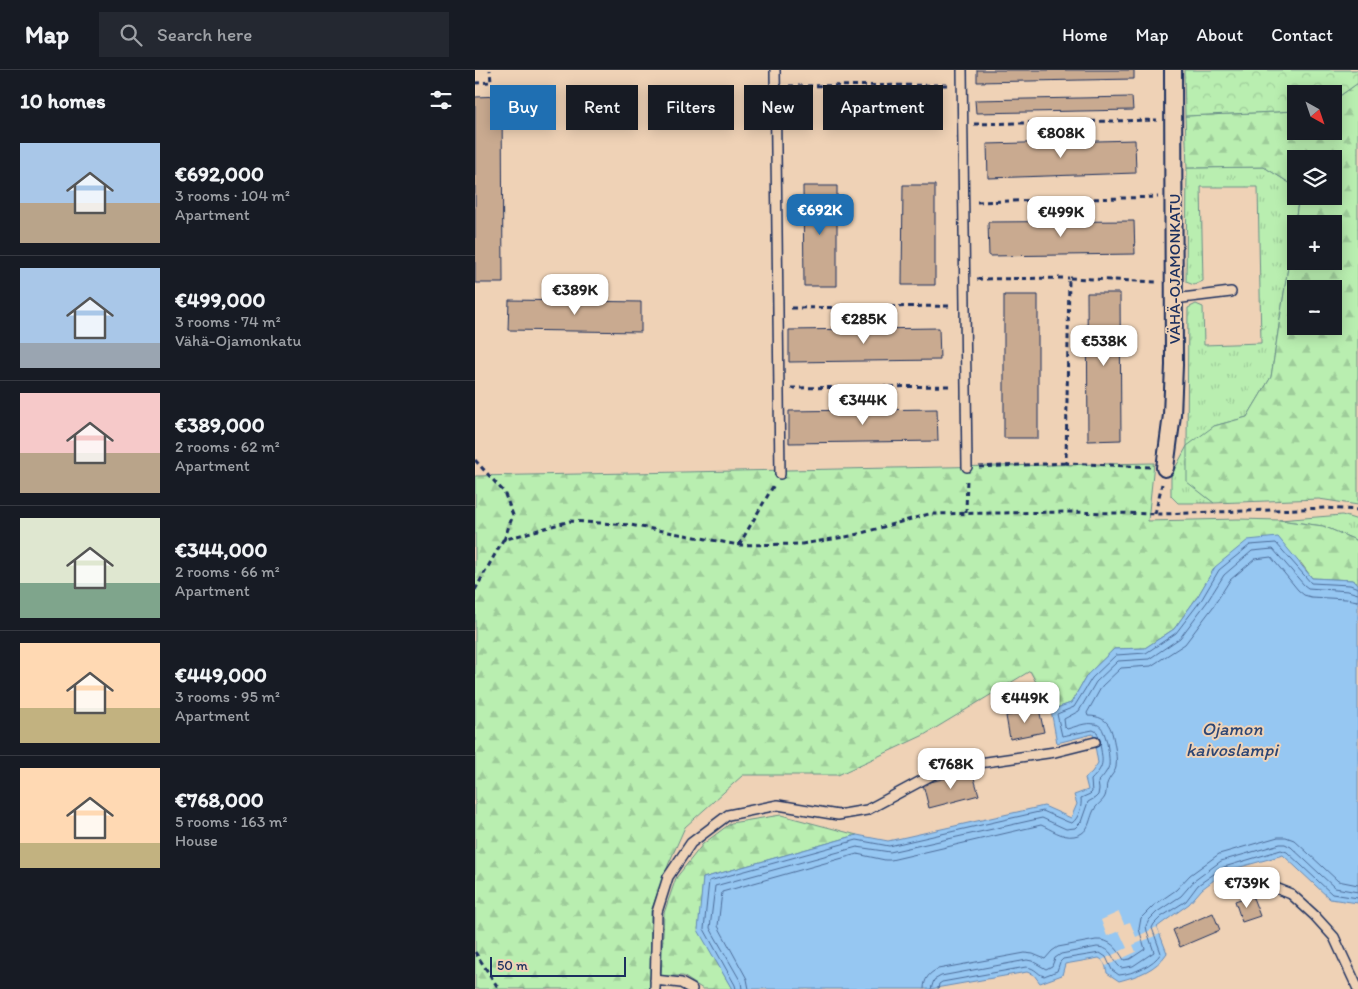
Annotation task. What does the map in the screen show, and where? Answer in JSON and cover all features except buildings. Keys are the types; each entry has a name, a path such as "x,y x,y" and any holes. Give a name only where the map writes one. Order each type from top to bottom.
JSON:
{"street":[{"name":"VÄHÄ-OJAMONKATU","path":"1165,468 1172,415 1174,365 1173,70"}],"lane":[{"path":"775,70 775,85"},
{"path":"962,70 967,467"},
{"path":"776,130 780,474"},
{"path":"1174,291 1231,292"},
{"path":"692,989 681,983 655,984 657,912 668,877 691,843 728,815 779,805 838,815 867,810 945,768 1055,752 1095,742"},
{"path":"1260,882 1291,894 1314,915 1334,937 1355,973 1358,989"}],"path":[{"path":"475,83 491,82 490,70"},
{"path":"813,86 962,85"},
{"path":"963,124 1173,120"},
{"path":"964,202 1173,197"},
{"path":"965,279 1069,278 1174,291"},
{"path":"1066,463 1069,278"},
{"path":"778,308 965,306"},
{"path":"779,388 966,386"},
{"path":"475,460 504,492 513,515 503,540 475,590"},
{"path":"966,513 967,467 1066,463 1165,468 1155,514"},
{"path":"739,545 780,474"},
{"path":"503,540 570,521 630,525 739,545 802,544 851,536 929,514 1067,512 1155,514 1326,508 1358,510"},
{"path":"475,952 499,989"}],"green space":[{"path":"1184,70 1358,70 1358,83 1343,94 1343,85 1287,85 1287,111 1185,116"},
{"path":"1358,83 1358,505 1319,499 1214,503 1187,482 1187,446 1214,426 1247,417 1271,377 1288,270 1342,270 1342,215 1296,215 1298,205 1342,205 1342,150 1287,150 1287,181 1264,167 1187,168 1185,116 1287,111 1287,140 1343,140 1343,94"},
{"path":"1264,167 1287,181 1287,205 1298,205 1296,215 1287,215 1288,270 1271,377 1247,417 1214,426 1188,482 1214,503 1178,503 1171,496 1171,476 1187,446 1188,308 1196,304 1203,307 1204,345 1261,343 1258,187 1201,187 1203,281 1194,285 1186,282 1187,168"},
{"path":"1154,463 1148,521 1279,520 1323,526 1358,541 1358,584 1352,580 1312,578 1301,563 1215,567 1198,596 1174,629 1145,648 1114,649 1087,675 1071,703 1051,710 1030,671 924,735 838,775 743,775 685,827 669,863 651,911 650,989 475,989 475,476"},
{"path":"1342,515 1358,520 1358,541 1323,526 1279,520"},
{"path":"781,815 857,835 703,878 699,930 732,989 703,989 683,976 661,976 664,913 676,878 703,844 731,823"}],"water":[{"name":"Ojamon kaivoslampi","path":"1278,537 1312,578 1352,580 1358,584 1358,903 1330,899 1283,855 1226,871 1202,889 1189,904 1157,927 1167,953 1163,959 1146,971 1119,981 1107,973 1104,962 1099,958 1065,964 1062,975 1040,983 1034,975 1027,972 930,989 732,989 698,930 703,878 857,835 888,841 1044,806 1071,818 1077,804 1074,795 1088,790 1085,778 1098,763 1093,734 1057,743 1051,710 1071,703 1087,675 1114,649 1145,648 1174,629 1198,596 1215,567 1248,540"}],"pier":[{"path":"1119,912 1124,924 1130,922 1136,937 1157,927 1160,934 1133,945 1136,952 1106,966 1102,960 1127,948 1119,931 1107,936 1101,920"}]}
